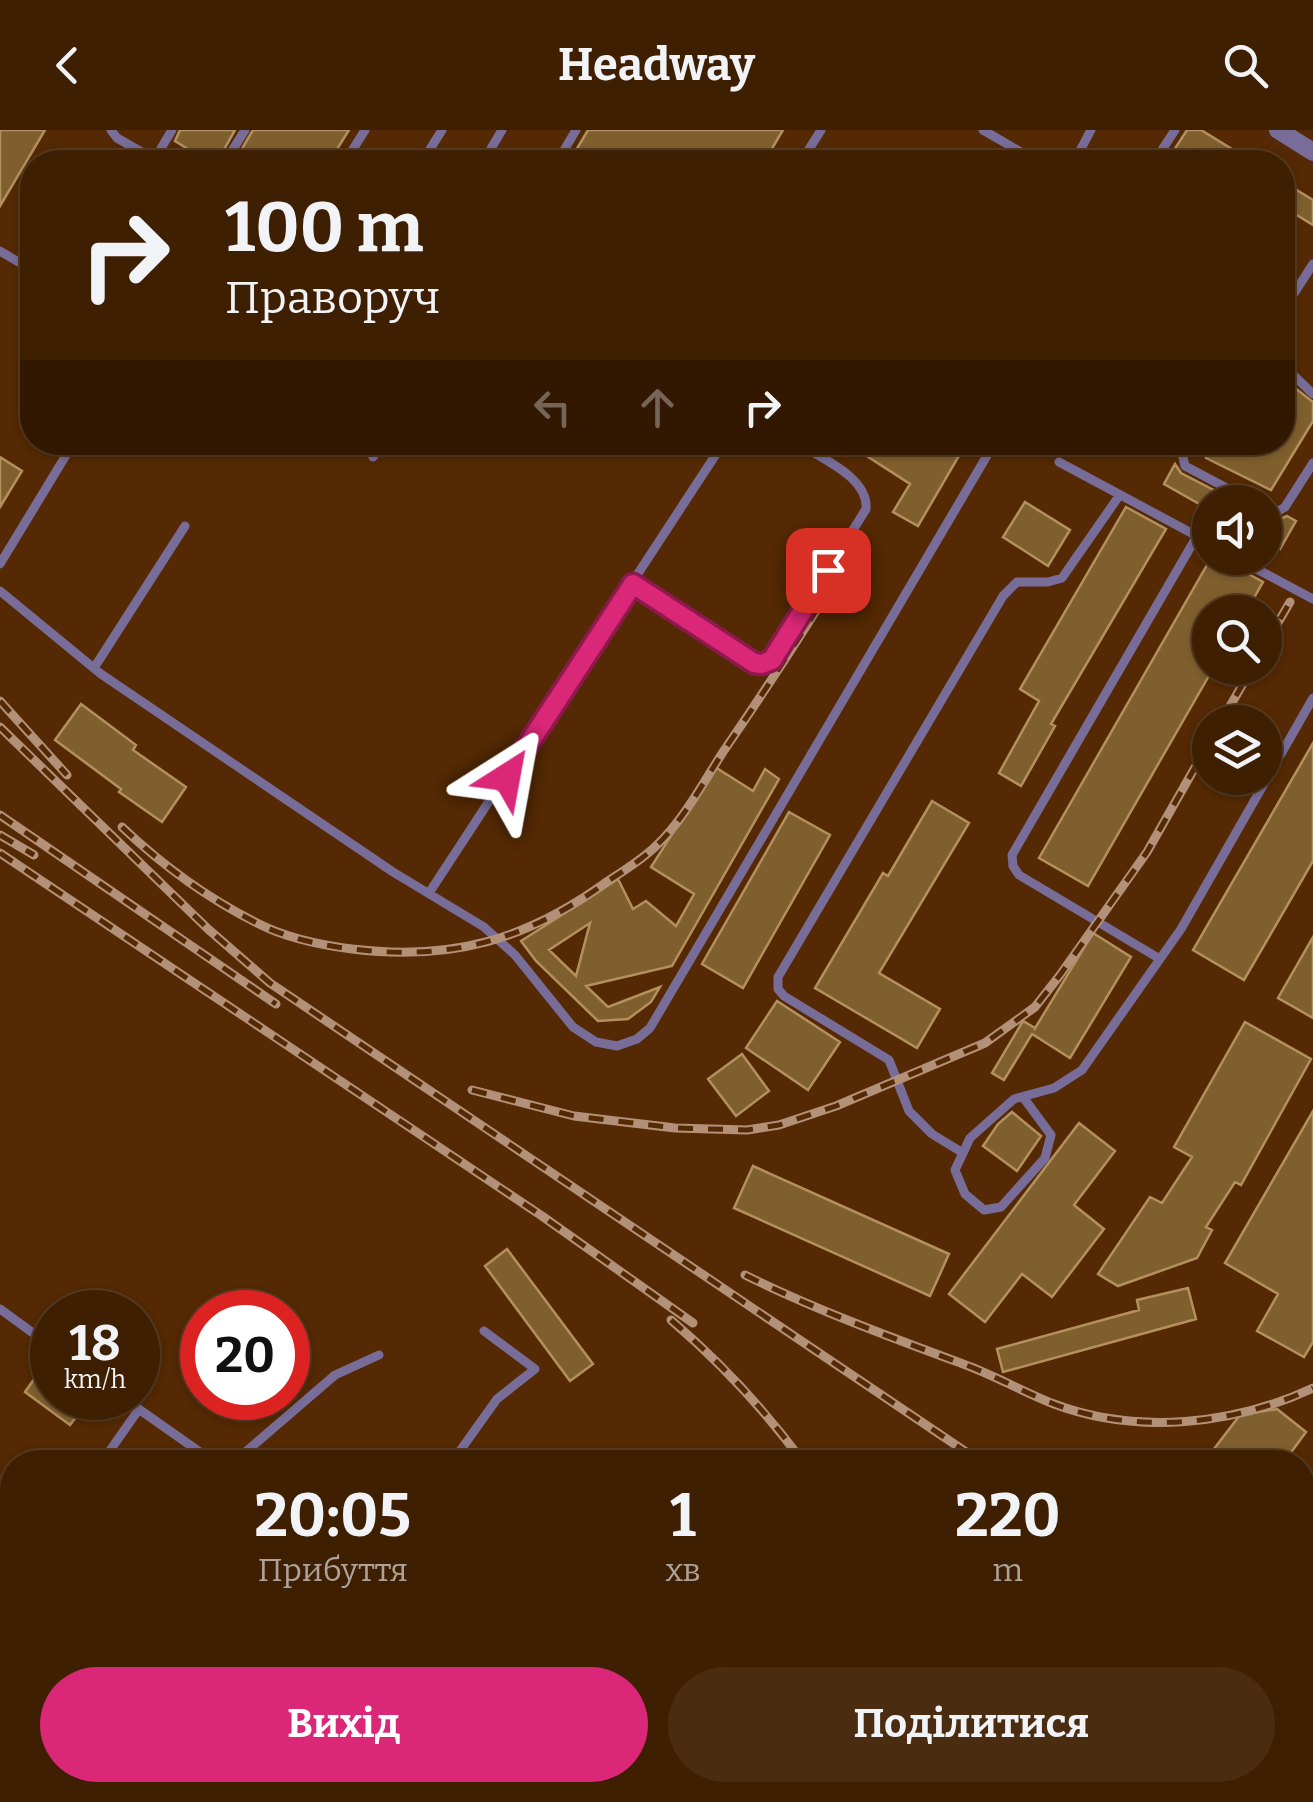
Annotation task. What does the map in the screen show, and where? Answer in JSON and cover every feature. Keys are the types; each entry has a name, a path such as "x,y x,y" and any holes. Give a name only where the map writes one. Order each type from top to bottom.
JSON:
{"street":[{"path":"1278,130 1313,152"}],"lane":[{"path":"111,130 137,150"},
{"path":"983,130 1017,150"},
{"path":"1295,292 1313,264"},
{"path":"0,564 66,455"},
{"path":"429,894 716,455"},
{"path":"633,584 754,663 772,660 866,509 867,499 860,484 816,455"},
{"path":"0,592 94,668 484,928 515,955 573,1027 596,1042 617,1046 638,1039 650,1028 987,455"},
{"path":"1182,455 1185,466 1221,485"},
{"path":"1059,462 1192,533"},
{"path":"1282,509 1313,463"},
{"path":"963,1153 932,1134 909,1112 889,1060 784,996 778,989 778,977 1003,596 1018,582 1062,578 1118,496"},
{"path":"94,668 186,526"},
{"path":"1160,958 1019,875 1012,855 1192,545"},
{"path":"1268,575 1313,599"},
{"path":"1022,1096 1050,1134 1045,1158 1001,1207 984,1210 965,1194 956,1170 970,1138 1014,1099 1022,1096 1054,1088 1082,1070 1181,929 1313,698"},
{"path":"0,1309 30,1330"},
{"path":"461,1450 497,1399 535,1369 484,1331"},
{"path":"248,1450 335,1375 379,1355"},
{"path":"111,1450 132,1420"},
{"path":"154,1420 194,1450"}],"building":[{"path":"0,130 45,130 33,150 20,150 20,172 0,206"},
{"path":"180,130 235,130 224,150 190,150 175,141"},
{"path":"253,130 349,130 336,150 241,150"},
{"path":"588,130 783,130 771,150 576,150"},
{"path":"1187,130 1201,130 1234,150 1192,149 1174,150"},
{"path":"1295,189 1313,200 1313,225 1295,214"},
{"path":"1295,388 1313,402 1313,421 1295,451"},
{"path":"865,455 959,455 918,526 893,512 910,484"},
{"path":"1208,455 1292,455 1274,485 1261,485 1206,458"},
{"path":"0,457 22,471 0,507"},
{"path":"1175,464 1181,473 1204,485 1192,485 1192,500 1164,484"},
{"path":"1025,502 1070,530 1048,566 1003,537"},
{"path":"1126,507 1166,529 1051,724 1055,726 1021,786 999,773 1039,701 1020,689"},
{"path":"1287,516 1296,521 1282,546 1282,518"},
{"path":"1201,575 1250,575 1263,582 1256,595 1192,595 1192,685 1204,685 1088,886 1039,858"},
{"path":"81,704 136,745 133,750 186,787 162,822 55,740"},
{"path":"1313,743 1313,861 1244,980 1193,950"},
{"path":"715,767 753,791 765,769 779,779 672,966 586,986 608,1007 660,987 651,1002 628,1019 598,1021 536,961 521,941 618,879 633,909 646,901 676,926 694,894 651,867","holes":["590,923 576,976 549,950"]},
{"path":"932,801 969,823 879,973 940,1009 917,1048 815,988 883,873 888,876"},
{"path":"789,812 830,835 743,988 702,964"},
{"path":"1093,933 1131,957 1070,1058 1032,1034 1004,1080 992,1073 1023,1021 1034,1030"},
{"path":"1313,937 1313,1018 1278,998"},
{"path":"777,1001 840,1042 808,1090 746,1048"},
{"path":"1245,1022 1311,1059 1241,1185 1235,1182 1206,1227 1212,1230 1197,1258 1118,1286 1098,1274 1150,1197 1162,1203 1192,1157 1174,1147"},
{"path":"742,1054 769,1091 736,1116 708,1079"},
{"path":"1313,1111 1313,1342 1304,1357 1257,1331 1278,1294 1225,1263"},
{"path":"1012,1112 1041,1136 1017,1171 983,1146"},
{"path":"1079,1123 1115,1151 1074,1205 1104,1229 1052,1297 1022,1274 985,1322 949,1294"},
{"path":"753,1166 949,1254 930,1296 734,1208"},
{"path":"507,1249 593,1364 570,1381 485,1266"},
{"path":"1188,1288 1196,1319 1003,1372 997,1349 1139,1310 1137,1300"},
{"path":"1277,1409 1306,1432 1293,1450 1213,1450 1240,1415"}],"railway":[{"path":"122,827 220,903 268,928 303,940 352,949 423,952 487,942 518,932 578,901 640,860 667,835 855,548"},
{"path":"1282,616 1290,602"},
{"path":"1231,705 1242,685"},
{"path":"0,701 67,775"},
{"path":"0,727 208,929 270,983 963,1450"},
{"path":"472,1090 574,1116 675,1128 747,1130 779,1125 836,1106 985,1043 1035,1007 1060,975 1147,852 1192,773"},
{"path":"0,815 276,1004"},
{"path":"0,835 34,855"},
{"path":"0,853 542,1216 693,1323"},
{"path":"745,1275 1086,1414 1118,1420 1185,1422 1251,1410 1313,1388"},
{"path":"671,1320 741,1388 794,1450"}],"route":[{"path":"507,777 633,584 754,663 762,664 772,660 828,570"}]}
